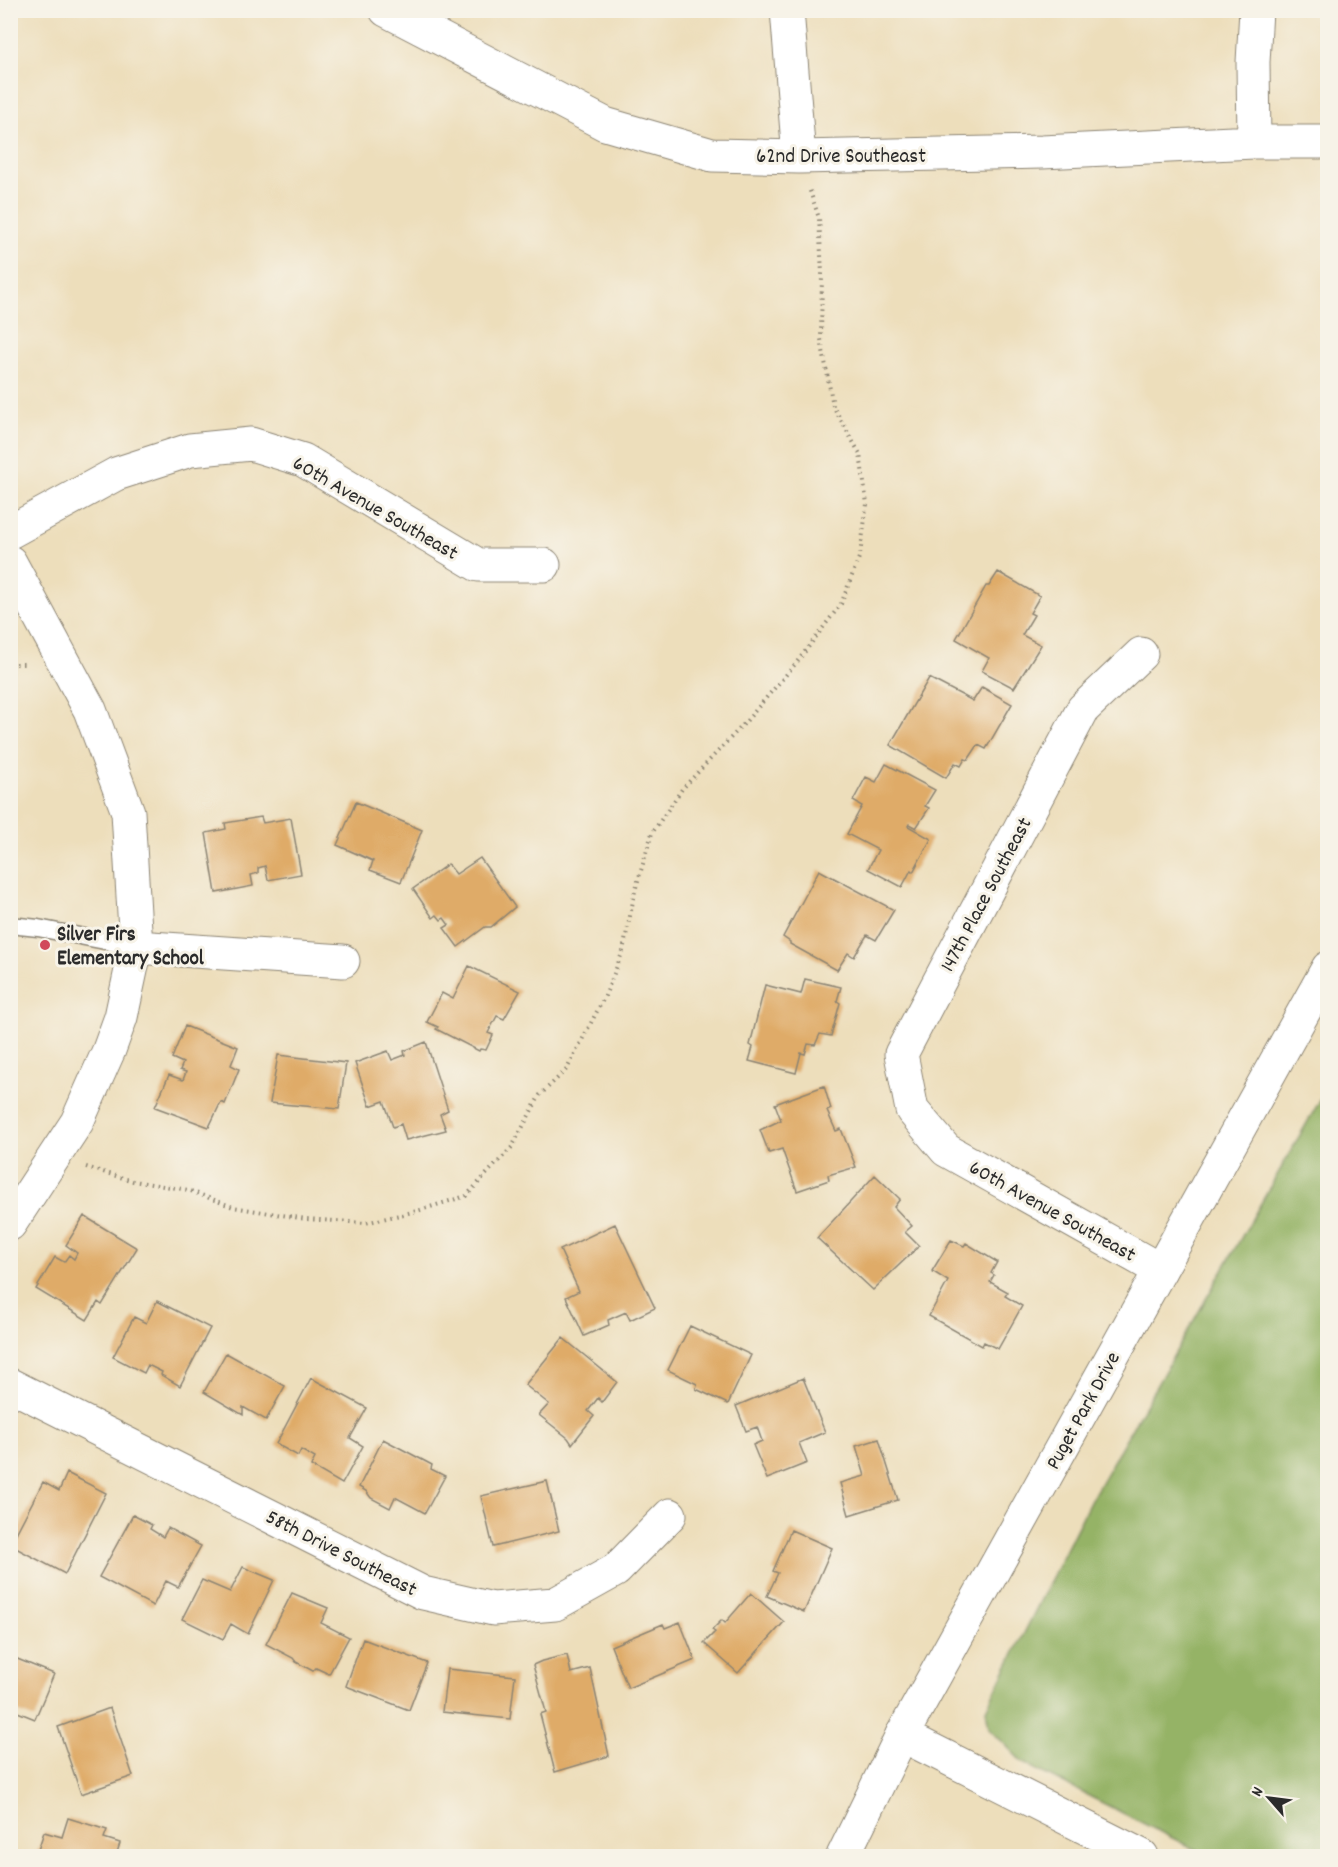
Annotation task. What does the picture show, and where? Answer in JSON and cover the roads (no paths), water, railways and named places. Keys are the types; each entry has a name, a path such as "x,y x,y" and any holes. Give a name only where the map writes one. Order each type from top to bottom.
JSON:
{"street":[{"name":"62nd Drive Southeast","path":"386,10 605,124 712,155 800,157 1042,153 1254,142 1328,142"},
{"path":"787,10 800,157"},
{"path":"1254,142 1256,10"},
{"name":"60th Avenue Southeast","path":"10,532 116,474 190,450 251,444 303,460 478,565 544,565"},
{"path":"10,562 90,710 128,812 136,947 121,1017 77,1122 10,1224"},
{"name":"147th Place Southeast","path":"945,1150 912,1110 901,1054 1083,709 1141,654"},
{"path":"136,947 343,961"},
{"name":"Puget Park Drive","path":"843,1857 903,1735 1328,968"},
{"name":"60th Avenue Southeast","path":"945,1150 1160,1270"},
{"name":"58th Drive Southeast","path":"10,1385 423,1593 493,1609 555,1604 616,1570 669,1515"},
{"path":"903,1735 1142,1857"}],"lane":[{"path":"10,924 136,947"}],"place":[{"name":"Silver Firs Elementary School","path":"45,945"}]}
